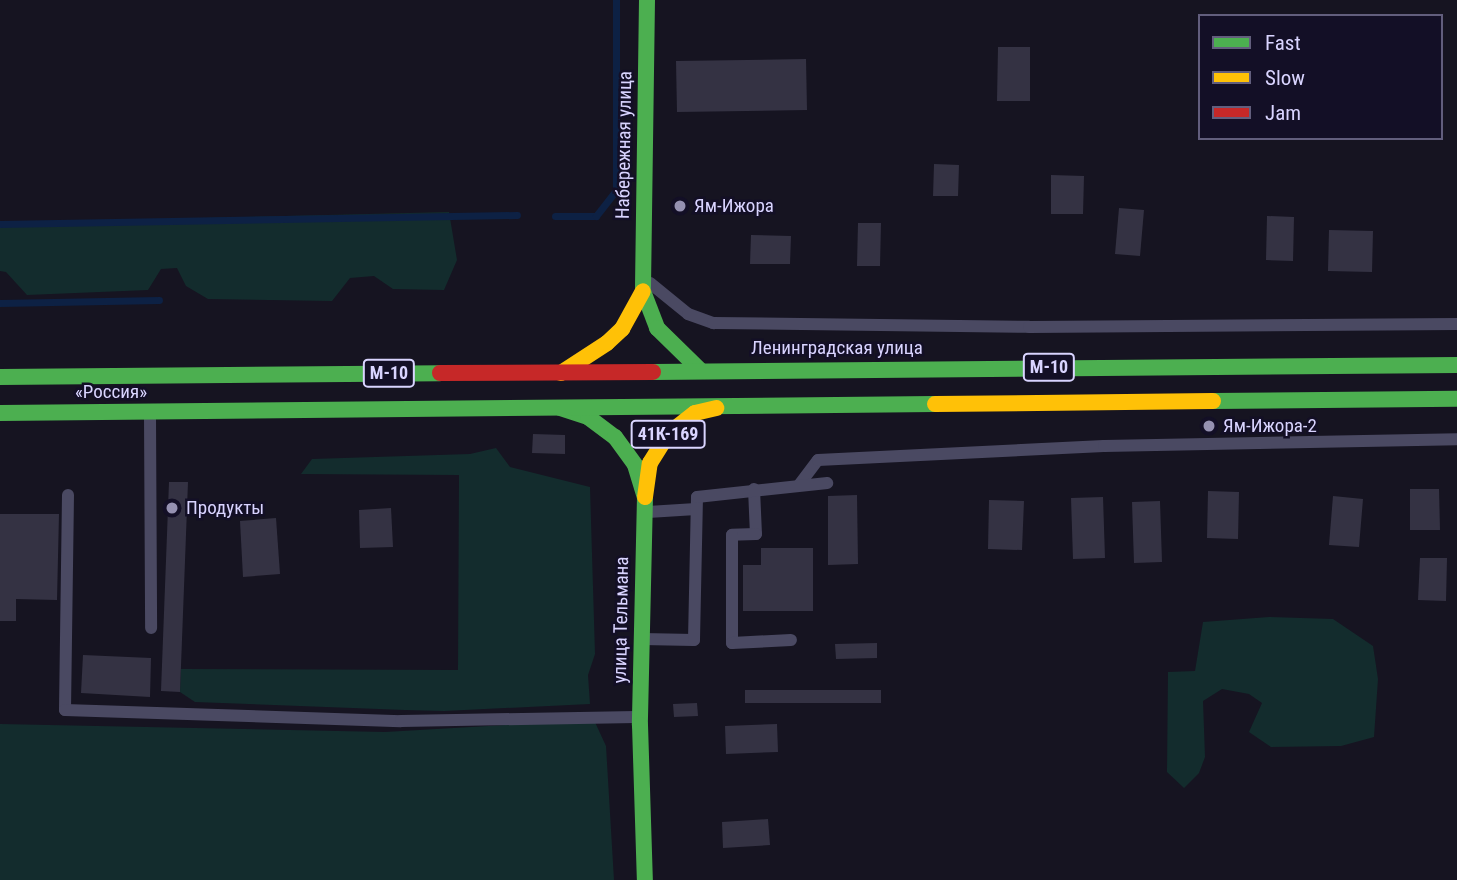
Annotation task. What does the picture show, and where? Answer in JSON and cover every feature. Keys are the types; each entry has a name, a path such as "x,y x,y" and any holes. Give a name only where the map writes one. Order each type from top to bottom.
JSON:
{"main road":[{"name":"Набережная улица","path":"643,285 647,0"},
{"path":"643,285 657,328 699,370"},
{"path":"561,373 607,343 622,328 643,285"},
{"name":"Ленинградская улица","path":"218,373 561,373 1457,365"},
{"name":"«Россия»","path":"0,377 218,373"},
{"name":"М-10","path":"556,407 1457,399"},
{"name":"41К-169","path":"645,505 650,463 668,434 695,413 728,404"},
{"name":"«Россия»","path":"0,414 556,407"},
{"name":"улица Тельмана","path":"556,407 588,417 615,437 635,464 645,505 640,718 645,880"}],"lane":[{"path":"643,285 688,314 713,323 1016,327 1457,324"},
{"path":"150,413 151,628"},
{"path":"799,485 818,460 1104,446 1457,439"},
{"path":"642,639 695,640 697,497 827,483"},
{"path":"754,489 756,534 732,535 732,643 791,640"},
{"path":"68,495 65,710 401,721 640,718"},
{"path":"645,505 696,509"}],"green space":[{"path":"449,212 457,260 444,290 393,289 374,276 350,278 332,301 208,299 186,286 177,268 161,269 148,290 27,295 6,272 0,271 0,223"},
{"path":"496,448 510,467 590,487 595,654 588,675 590,704 444,711 405,710 195,702 180,692 181,669 458,670 459,475 301,474 312,459 470,454"},
{"path":"1269,617 1333,619 1373,646 1378,679 1374,737 1341,746 1271,747 1249,732 1262,703 1249,694 1222,689 1203,701 1205,757 1199,773 1184,788 1167,772 1168,672 1195,671 1203,622"},
{"path":"594,720 606,746 614,880 0,880 0,724 385,732"}],"building":[{"path":"998,47 1030,47 1030,101 997,101"},
{"path":"806,59 807,110 677,112 676,61"},
{"path":"934,164 959,165 958,196 933,196"},
{"path":"1051,175 1084,176 1083,214 1051,214"},
{"path":"1119,208 1144,210 1140,256 1115,254"},
{"path":"1267,216 1294,217 1293,261 1266,260"},
{"path":"858,223 881,223 880,266 857,266"},
{"path":"1329,230 1373,231 1372,272 1328,271"},
{"path":"751,235 791,236 790,264 750,264"},
{"path":"533,434 565,435 565,454 532,453"},
{"path":"169,482 188,482 180,692 161,691"},
{"path":"1410,489 1439,489 1440,530 1410,530"},
{"path":"1208,491 1239,492 1238,539 1207,538"},
{"path":"857,495 858,564 828,565 828,496"},
{"path":"1333,496 1363,499 1359,547 1329,545"},
{"path":"1103,497 1105,558 1073,559 1071,498"},
{"path":"989,500 1024,501 1022,550 988,549"},
{"path":"1160,501 1162,562 1134,563 1132,502"},
{"path":"391,508 393,547 360,548 359,510"},
{"path":"0,514 59,514 57,600 16,599 16,621 0,621"},
{"path":"276,518 280,574 243,577 240,521"},
{"path":"761,548 813,548 813,611 743,611 743,565 761,565"},
{"path":"1420,558 1447,558 1446,601 1418,600"},
{"path":"877,643 877,658 836,659 835,644"},
{"path":"83,655 151,658 150,697 81,693"},
{"path":"745,690 881,690 881,703 745,703"},
{"path":"697,703 698,716 674,717 673,704"},
{"path":"777,724 778,752 726,754 725,726"},
{"path":"768,819 770,845 723,848 722,822"}],"waterway":[{"path":"555,216 596,216 616,190 616,0"},
{"path":"0,224 517,215"},
{"path":"0,303 159,300"}],"traffic: fast":[{"path":"647,0 643,291 657,328 700,370"},
{"path":"653,372 1457,365"},
{"path":"0,377 440,373"},
{"path":"1213,401 1457,399"},
{"path":"0,413 935,404"},
{"path":"560,408 588,417 615,437 635,465 645,497 640,725 645,880"}],"traffic: slow":[{"path":"561,373 607,343 622,329 643,291"},
{"path":"935,404 1213,401"},
{"path":"645,497 650,463 668,434 695,413 716,408"}],"traffic: jam":[{"path":"440,373 653,372"}],"place":[{"name":"Ям-Ижора","path":"680,206"},
{"name":"Ям-Ижора-2","path":"1209,426"},
{"name":"Продукты","path":"172,508"}]}
